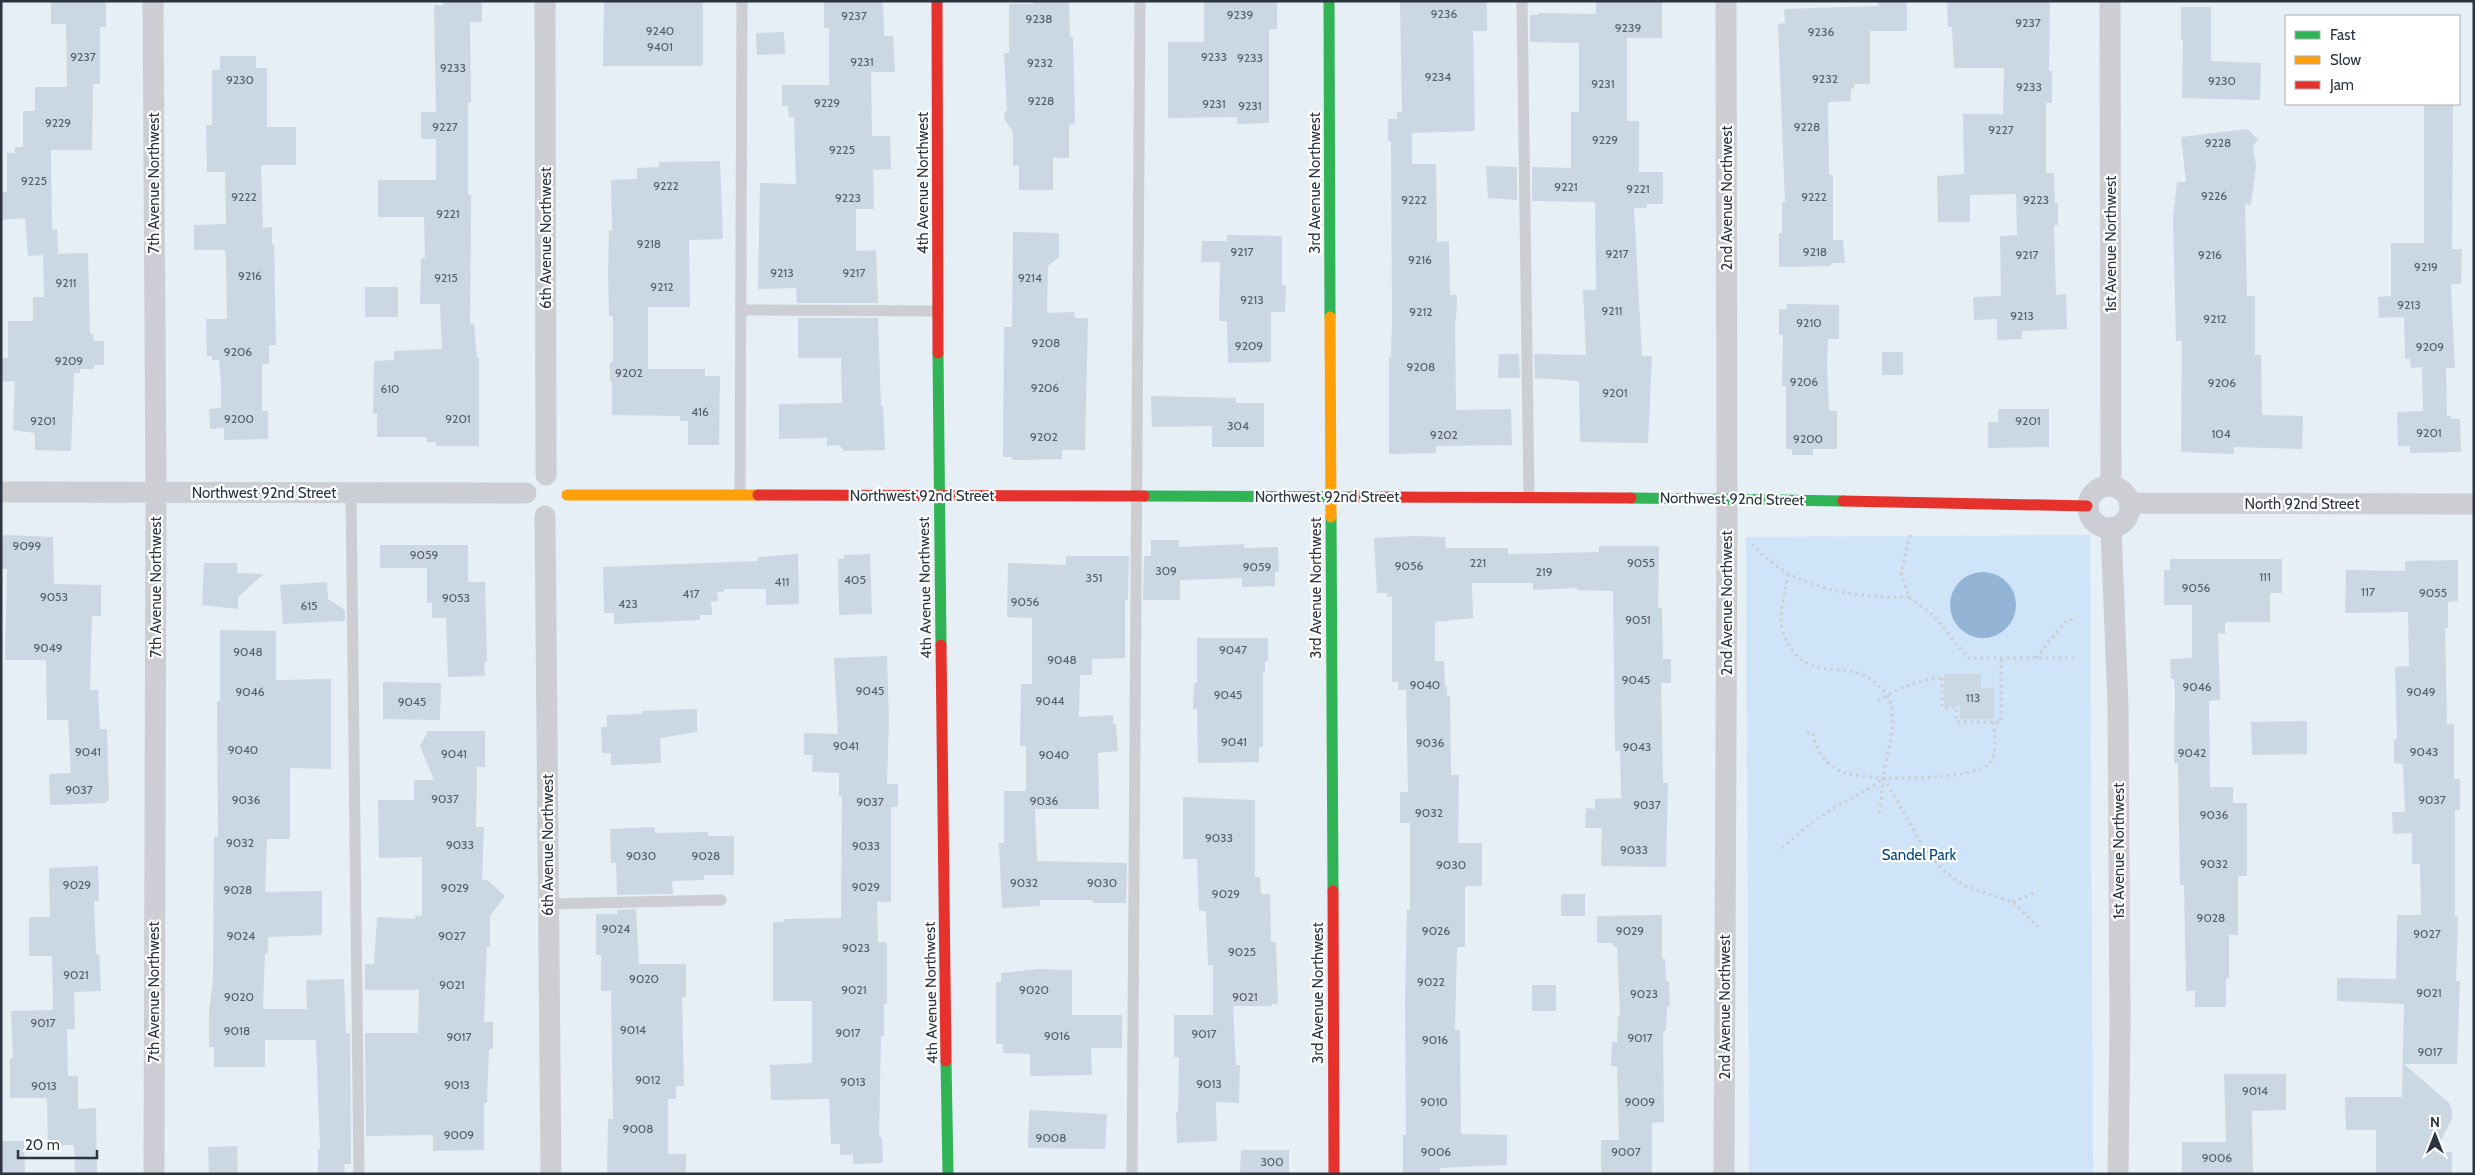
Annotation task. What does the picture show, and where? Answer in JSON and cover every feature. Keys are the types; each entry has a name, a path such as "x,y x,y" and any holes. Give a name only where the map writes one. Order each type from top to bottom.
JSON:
{"street":[{"name":"7th Avenue Northwest","path":"153,1 156,493 154,1174"},
{"name":"6th Avenue Northwest","path":"545,1 546,475"},
{"name":"4th Avenue Northwest","path":"937,1 939,496 948,1174"},
{"name":"3rd Avenue Northwest","path":"1329,1 1334,1174"},
{"name":"2nd Avenue Northwest","path":"1724,1174 1727,498 1726,1"},
{"name":"1st Avenue Northwest","path":"2110,1 2111,486"},
{"path":"546,475 560,480 567,495 561,510 545,516 535,513 530,508 526,493 530,482 535,478 546,475"},
{"path":"2111,486 2123,492 2129,503 2128,516 2124,522 2111,528 2104,528 2091,520 2087,506 2093,493 2098,488 2111,486"},
{"name":"Northwest 92nd Street","path":"1,492 526,493"},
{"name":"Northwest 92nd Street","path":"567,495 1727,498 2087,506"},
{"name":"North 92nd Street","path":"2129,503 2474,504"},
{"name":"6th Avenue Northwest","path":"545,516 551,1174"},
{"name":"1st Avenue Northwest","path":"2111,528 2118,705 2120,1024 2118,1174"}],"lane":[{"path":"740,495 742,1"},
{"path":"1132,1174 1140,1"},
{"path":"1522,1 1529,498"},
{"path":"741,310 938,311"},
{"path":"351,494 359,1174"},
{"path":"548,904 722,900"}],"path":[{"path":"1910,535 1901,573 1909,596 1934,616 1968,658 2074,658"},
{"path":"1748,540 1766,560 1788,574 1819,588 1884,597 1909,596"},
{"path":"1788,574 1781,620 1784,638 1793,653 1806,663 1819,668 1850,669 1860,672 1874,681 1888,695 1892,713 1890,744 1883,777 1883,799 1878,816"},
{"path":"2036,658 2065,622 2075,618"},
{"path":"1878,701 1922,681 1943,678 1942,707 1956,707 1957,722 2001,722 2001,658"},
{"path":"1807,733 1813,732 1814,742 1819,754 1841,771 1853,775 1883,777 1968,774 1983,769 1990,763 1994,753 1994,722"},
{"path":"1782,848 1805,827 1834,808 1871,789 1883,777"},
{"path":"1883,777 1924,850 1945,872 1966,886 2013,902 2038,926"},
{"path":"2013,902 2036,892"}],"green space":[{"name":"Sandel Park","path":"2090,535 2093,1174 1749,1174 1746,537"}],"shaded area":[{"path":"1983,572 1996,574 2006,582 2014,592 2016,605 2014,618 2006,628 1996,636 1983,638 1970,636 1960,628 1952,618 1950,605 1952,592 1960,582 1970,574"}],"building":[{"path":"51,1 106,1 106,27 100,27 100,84 93,84 92,150 51,150 52,230 57,229 58,253 48,254 88,253 90,334 93,334 94,341 104,341 104,365 94,365 94,369 80,369 80,373 74,373 71,451 35,450 35,433 13,430 15,381 1,382 1,358 8,358 8,321 33,321 33,297 44,297 43,255 28,256 25,218 1,220 1,192 7,192 7,153 15,153 15,147 23,147 23,111 35,111 35,87 67,87 66,24 51,24"},
{"path":"443,1 482,1 482,22 470,22 471,103 468,103 468,195 471,195 470,324 474,324 477,358 479,358 479,446 436,446 436,442 427,442 427,437 377,437 377,414 373,414 374,361 394,360 394,351 442,349 440,304 420,304 421,258 425,258 424,217 378,217 378,180 436,180 436,139 421,139 421,112 436,112 434,5 443,5"},
{"path":"604,1 703,1 703,66 603,66"},
{"path":"824,1 883,2 884,36 893,36 895,72 871,72 872,136 890,136 891,169 873,170 874,209 856,209 856,251 876,250 878,303 797,303 796,288 758,289 760,183 796,184 794,117 789,117 788,106 782,106 782,85 829,85 829,28 824,28"},
{"path":"1033,1 1069,1 1070,37 1073,37 1075,123 1069,125 1069,158 1053,158 1053,190 1019,190 1019,166 1013,166 1013,132 1005,120 1004,113 1007,110 1004,53 1009,53 1009,4 1033,4"},
{"path":"1204,1 1277,1 1277,29 1269,29 1269,123 1237,124 1237,117 1168,118 1168,42 1204,42"},
{"path":"1400,1 1487,1 1487,31 1473,31 1475,131 1412,133 1412,164 1436,164 1437,242 1449,241 1450,295 1457,295 1455,321 1456,410 1511,409 1512,445 1436,446 1436,453 1389,454 1389,357 1391,357 1392,319 1391,141 1388,141 1388,119 1397,119 1397,112 1402,112"},
{"path":"1596,1 1662,1 1662,38 1627,38 1627,121 1639,121 1639,172 1663,172 1663,204 1647,204 1647,208 1634,208 1642,356 1652,356 1648,443 1580,442 1579,381 1535,378 1534,354 1586,355 1583,290 1596,290 1595,202 1532,201 1532,167 1571,168 1571,112 1579,112 1579,43 1530,42 1530,15 1538,15 1538,13 1596,14"},
{"path":"1878,1 1907,1 1907,31 1870,31 1870,84 1854,84 1854,88 1851,89 1851,101 1830,102 1828,104 1829,175 1833,175 1833,240 1843,240 1845,263 1831,263 1831,266 1779,267 1779,233 1782,233 1782,202 1785,202 1778,24 1785,23 1784,9 1878,6"},
{"path":"1947,1 2050,2 2049,71 2052,71 2052,103 2046,103 2046,173 2054,173 2055,203 2058,203 2058,225 2054,225 2056,295 2066,294 2067,329 2022,331 2022,339 1997,340 1997,319 1974,320 1973,297 2001,296 2000,236 2017,235 2016,194 1970,195 1970,222 1938,222 1937,176 1964,174 1963,114 2003,114 2004,68 1954,68 1952,27 1948,27"},
{"path":"2181,7 2211,7 2211,61 2261,63 2260,100 2182,98 2183,40 2181,40"},
{"path":"784,32 785,54 757,55 756,33"},
{"path":"220,56 256,56 256,68 267,68 267,127 296,127 296,165 261,165 263,228 272,227 272,244 274,244 276,345 269,345 269,364 262,364 262,411 268,411 268,439 224,440 224,428 210,429 209,409 221,408 221,384 219,360 212,360 212,356 207,356 206,319 227,319 226,260 225,250 194,250 194,225 226,224 225,172 207,172 206,125 212,125 212,70 220,70"},
{"path":"2424,105 2453,105 2452,249 2462,249 2461,284 2451,284 2455,368 2446,368 2447,416 2451,416 2451,419 2460,419 2461,452 2410,453 2410,446 2398,446 2397,412 2423,411 2422,367 2411,368 2410,359 2405,359 2404,317 2379,318 2378,297 2391,296 2391,243 2424,243"},
{"path":"2247,129 2258,139 2253,146 2256,166 2251,205 2245,204 2247,296 2255,296 2255,355 2261,355 2262,415 2303,416 2302,449 2234,447 2234,454 2181,452 2182,341 2176,341 2173,218 2177,182 2186,182 2181,137"},
{"path":"720,161 723,239 689,240 690,307 648,307 648,369 705,369 705,376 720,376 719,445 688,445 688,421 680,421 680,416 612,415 610,362 613,362 613,316 609,316 608,272 609,231 612,231 611,180 637,179 637,168 659,167 659,162"},
{"path":"1486,166 1517,167 1517,200 1488,198"},
{"path":"1013,232 1059,233 1059,257 1048,266 1047,313 1074,312 1075,318 1088,318 1085,450 1062,450 1062,459 1012,460 1012,457 1003,457 1004,327 1012,327"},
{"path":"1227,235 1282,236 1282,285 1286,285 1285,312 1271,312 1271,362 1228,363 1227,321 1219,321 1220,262 1201,262 1202,241 1227,241"},
{"path":"365,287 398,287 398,317 365,317"},
{"path":"1787,304 1839,305 1839,339 1828,339 1827,365 1829,411 1837,411 1837,449 1813,449 1813,455 1792,455 1792,449 1786,449 1786,386 1782,386 1783,335 1779,335 1779,309 1787,309"},
{"path":"798,318 878,318 881,406 883,406 885,450 844,451 839,445 827,446 827,438 779,439 779,404 842,403 841,358 798,358"},
{"path":"1882,352 1903,352 1903,375 1882,375"},
{"path":"1499,354 1519,354 1520,378 1498,378"},
{"path":"1151,396 1236,398 1236,403 1264,403 1264,447 1212,447 1212,426 1152,427"},
{"path":"1998,409 2049,409 2049,447 1988,448 1988,422 1998,422"},
{"path":"6,535 53,537 54,584 101,585 101,616 92,616 90,690 98,690 100,729 107,729 109,801 106,801 106,803 50,805 49,774 71,773 68,720 47,720 46,660 5,660 7,569 1,569 1,537"},
{"path":"1445,537 1446,548 1508,548 1508,554 1599,552 1599,546 1659,546 1658,608 1662,608 1663,659 1671,659 1671,683 1661,683 1663,783 1668,783 1666,867 1601,866 1602,828 1585,828 1586,808 1595,809 1595,799 1621,798 1620,751 1615,751 1613,591 1577,590 1577,588 1533,590 1533,583 1472,583 1473,618 1435,622 1435,661 1444,661 1445,687 1447,687 1447,696 1450,696 1451,775 1459,775 1458,843 1482,843 1482,886 1465,886 1465,947 1457,947 1455,1030 1460,1030 1461,1134 1507,1135 1507,1165 1440,1168 1440,1174 1403,1174 1403,1135 1406,1135 1405,1000 1407,910 1410,910 1410,823 1400,823 1400,792 1408,792 1406,690 1398,690 1398,682 1392,682 1392,596 1387,597 1387,593 1377,593 1374,538"},
{"path":"1151,540 1179,540 1179,547 1244,544 1244,548 1278,547 1279,571 1275,572 1275,586 1242,587 1242,578 1180,580 1180,600 1143,600 1144,556 1151,556"},
{"path":"380,545 468,545 468,582 485,582 487,662 484,662 485,676 448,677 446,618 432,618 432,603 427,603 427,568 380,568"},
{"path":"798,554 799,604 766,605 766,589 724,589 724,592 717,592 718,601 711,602 712,615 700,615 700,620 614,624 614,613 604,613 603,567 758,561 758,557"},
{"path":"870,554 872,614 839,615 838,559 844,559 844,555"},
{"path":"1066,556 1129,556 1128,600 1125,600 1125,658 1092,659 1092,675 1080,675 1079,717 1113,715 1113,724 1116,724 1118,751 1098,753 1099,809 1035,809 1037,861 1127,863 1126,903 1093,903 1093,900 1040,900 1040,906 1002,908 999,843 1004,843 1004,791 1026,791 1026,746 1020,746 1021,684 1032,684 1032,618 1007,617 1008,563 1066,565"},
{"path":"2170,559 2282,559 2282,593 2270,593 2270,622 2225,622 2225,634 2218,633 2220,700 2209,701 2210,787 2233,787 2233,803 2247,803 2247,876 2238,876 2238,935 2229,935 2229,978 2226,978 2226,1007 2195,1007 2195,991 2186,991 2184,885 2180,885 2178,763 2174,763 2175,695 2174,679 2171,679 2170,659 2192,658 2192,605 2164,605 2164,570 2170,570"},
{"path":"2458,560 2458,601 2448,602 2448,628 2445,628 2447,724 2454,724 2454,779 2460,779 2460,810 2455,810 2455,916 2458,916 2456,981 2460,981 2457,1064 2404,1064 2449,1103 2452,1110 2452,1119 2435,1152 2452,1152 2452,1174 2376,1174 2376,1130 2346,1130 2345,1097 2402,1097 2404,1004 2337,1001 2337,978 2396,979 2397,915 2421,915 2420,864 2412,864 2412,833 2393,834 2392,812 2405,812 2403,764 2394,763 2394,739 2397,739 2395,667 2409,666 2408,612 2345,613 2346,570 2405,571 2405,561"},
{"path":"204,563 237,563 237,573 264,574 238,597 238,609 202,605"},
{"path":"327,582 328,599 345,610 345,621 283,624 280,585"},
{"path":"220,630 276,631 276,680 331,679 331,769 290,768 290,839 267,839 265,892 322,891 322,935 268,937 268,954 265,953 263,1009 307,1009 306,980 344,979 346,1033 350,1033 351,1164 344,1164 345,1174 318,1174 318,1149 320,1149 316,1040 265,1040 265,1067 214,1067 214,1047 209,1047 209,1012 213,978 214,837 218,837 217,701 220,701"},
{"path":"1197,638 1268,638 1268,661 1265,661 1265,672 1263,672 1263,747 1259,747 1259,762 1198,763 1197,709 1193,709 1194,683 1197,683"},
{"path":"887,656 889,719 887,784 898,784 898,807 891,807 891,902 877,902 878,942 887,942 887,1004 884,1004 884,1036 881,1036 879,1137 882,1137 883,1163 853,1164 853,1154 840,1155 840,1144 831,1144 829,1099 771,1100 770,1065 812,1063 812,1001 773,1001 773,922 784,922 784,919 841,918 842,796 839,796 839,773 812,772 813,755 804,755 804,733 838,734 834,658"},
{"path":"1944,674 1981,674 1981,688 1994,688 1994,719 1960,719 1960,706 1944,706"},
{"path":"383,682 441,683 440,720 383,719"},
{"path":"697,709 697,732 660,738 661,763 611,765 611,753 602,753 601,727 607,727 607,715 642,714 642,711"},
{"path":"2307,721 2307,754 2252,755 2251,722"},
{"path":"428,731 485,731 485,767 477,767 476,827 484,827 482,880 487,880 505,896 490,916 490,947 487,946 484,1022 493,1022 493,1049 489,1049 487,1103 484,1103 484,1150 433,1151 433,1135 366,1136 365,1033 418,1033 419,990 365,990 365,964 374,964 377,917 415,919 415,916 422,916 422,857 379,858 378,800 414,800 414,780 434,780 420,746"},
{"path":"1183,797 1255,800 1255,877 1260,877 1261,894 1270,894 1271,942 1276,942 1278,1004 1272,1004 1272,1006 1233,1006 1236,1065 1240,1065 1239,1103 1216,1102 1217,1141 1177,1143 1176,1112 1178,1112 1179,1057 1174,1057 1174,1015 1213,1015 1213,965 1208,965 1206,911 1199,911 1197,859 1183,859"},
{"path":"655,827 655,833 708,832 708,836 734,836 734,875 704,875 704,880 672,881 673,894 617,895 616,863 611,863 610,829"},
{"path":"98,866 99,901 94,901 96,954 99,954 101,991 74,992 75,1029 67,1029 68,1076 78,1076 78,1109 96,1108 97,1174 75,1174 74,1145 48,1145 47,1098 10,1098 10,1058 13,1058 11,1011 53,1010 52,956 29,956 29,917 50,917 49,868"},
{"path":"1561,894 1585,894 1585,916 1561,916"},
{"path":"636,909 639,964 686,964 686,997 682,997 684,1086 676,1086 676,1099 668,1099 668,1154 686,1154 686,1174 607,1174 608,1119 613,1119 611,991 601,991 601,955 596,955 596,914 617,914 617,910"},
{"path":"1662,915 1662,959 1665,959 1666,981 1669,981 1670,1006 1667,1006 1666,1031 1663,1031 1664,1122 1652,1123 1652,1174 1601,1174 1601,1140 1619,1140 1617,1066 1611,1066 1612,1042 1617,1042 1618,1016 1620,1016 1617,947 1613,947 1613,943 1597,943 1597,916"},
{"path":"1039,969 1072,970 1072,1015 1122,1015 1122,1048 1091,1048 1092,1075 1030,1076 1030,1054 1003,1053 1003,1044 996,1044 996,982 1001,982 1001,973"},
{"path":"1532,985 1556,985 1556,1011 1532,1011"},
{"path":"2224,1074 2286,1074 2286,1110 2252,1111 2253,1174 2182,1174 2182,1142 2226,1142"},
{"path":"1030,1110 1107,1114 1105,1149 1028,1148"},
{"path":"1,1141 24,1141 25,1174 1,1174"},
{"path":"237,1146 238,1174 209,1174 208,1147"},
{"path":"1241,1150 1289,1150 1289,1174 1240,1174"}],"traffic: fast":[{"path":"1329,1 1330,317"},
{"path":"938,353 941,645"},
{"path":"1144,496 1352,497"},
{"path":"1631,498 1843,501"},
{"path":"1331,517 1333,891"},
{"path":"946,1061 948,1174"}],"traffic: slow":[{"path":"1330,317 1331,517"},
{"path":"567,495 758,495"}],"traffic: jam":[{"path":"937,1 938,353"},
{"path":"758,495 1144,496"},
{"path":"1352,497 1631,498"},
{"path":"1843,501 2087,506"},
{"path":"941,645 946,1061"},
{"path":"1333,891 1334,1174"}]}
